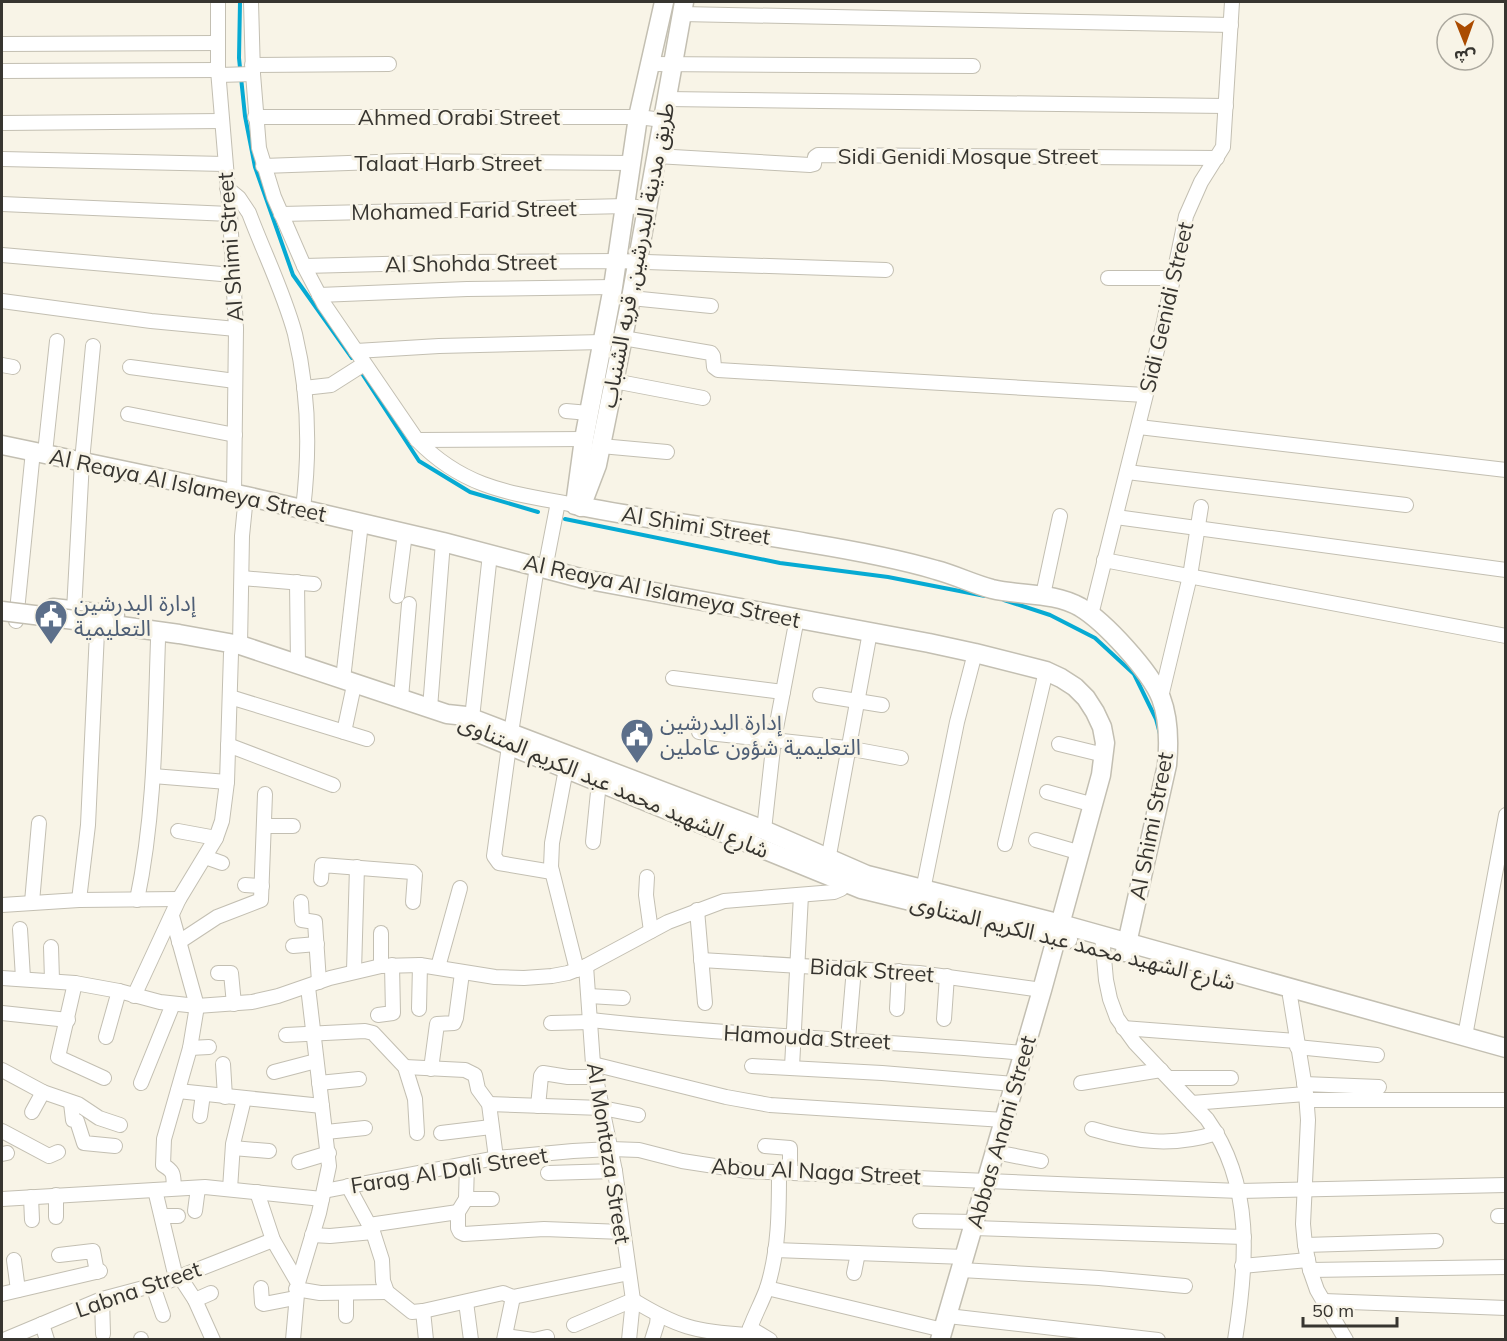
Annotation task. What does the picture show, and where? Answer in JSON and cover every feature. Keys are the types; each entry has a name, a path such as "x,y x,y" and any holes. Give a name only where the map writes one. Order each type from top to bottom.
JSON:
{"street":[{"name":"Al Shimi Street","path":"134,996 179,899 216,838 222,821 227,782 230,697 242,578 242,536 235,435 236,328 230,214 218,72 218,2"},
{"name":"Al Shimi Street","path":"251,2 255,117 259,148 263,166 281,214 319,295 417,440 431,454 465,477 503,491 571,505 810,543 919,566 1009,592 1043,595 1068,602 1091,615 1127,650 1144,670 1161,697 1168,736 1167,765 1126,948"},
{"name":"طريق مدينة البدرشين, قريه الشنباب","path":"571,505 613,287 638,117 664,2"},
{"name":"Sidi Genidi Street","path":"1091,615 1139,427 1186,216 1201,182 1223,147 1232,2"},
{"path":"682,8 1231,25"},
{"name":"طريق مدينة البدرشين, قريه الشنباب","path":"571,505 594,476 601,446 632,298 682,8"},
{"path":"2,44 217,43"},
{"path":"2,71 218,72 389,64"},
{"path":"650,64 972,66"},
{"path":"666,99 1226,106"},
{"name":"Ahmed Orabi Street","path":"255,117 638,117 663,120"},
{"path":"2,123 222,121"},
{"name":"Sidi Genidi Mosque Street","path":"656,156 810,165 814,164 814,157 818,155 1217,158"},
{"path":"2,159 225,164"},
{"name":"Talaat Harb Street","path":"263,166 405,161 632,163"},
{"path":"227,188 239,198 249,213 286,307 294,334 304,388 308,448 303,509"},
{"path":"2,204 230,214"},
{"name":"Mohamed Farid Street","path":"281,214 626,206 646,208"},
{"path":"2,255 233,275"},
{"name":"Al Shohda Street","path":"304,266 638,261 886,270"},
{"path":"1108,278 1173,278"},
{"path":"319,295 467,289 613,287"},
{"path":"632,298 711,306"},
{"path":"2,301 119,317 236,328"},
{"path":"623,338 711,353 714,367 718,370 1145,395"},
{"path":"8,611 39,452 57,341"},
{"path":"356,351 439,346 602,342"},
{"path":"74,611 82,461 93,346"},
{"path":"304,388 331,385 364,364"},
{"path":"130,367 235,381"},
{"path":"614,381 703,398"},
{"path":"566,411 589,413"},
{"path":"128,414 235,435"},
{"path":"1139,427 1506,470"},
{"path":"417,440 584,439"},
{"name":"Al Reaya Al Islameya Street","path":"2,445 303,509 443,542 584,579 975,652 1047,671 1075,687 1086,698 1102,727 1104,755 1094,805 1059,930"},
{"path":"601,446 667,452"},
{"path":"1127,472 1406,505"},
{"path":"552,872 499,863 494,856 510,739 541,568 571,505"},
{"path":"1161,697 1190,576 1201,507"},
{"path":"1043,595 1060,516"},
{"path":"1116,517 1506,570"},
{"path":"344,732 361,523"},
{"path":"397,596 405,533"},
{"path":"98,627 158,640 236,647 348,685 401,698 439,711 443,542"},
{"path":"472,718 490,554"},
{"path":"1104,560 1506,636"},
{"path":"242,578 314,584"},
{"path":"297,582 298,664"},
{"path":"401,698 409,604"},
{"path":"8,611 74,611 198,624 219,630 236,647"},
{"path":"8,611 236,647 298,664 348,685"},
{"path":"764,830 774,740 797,618"},
{"path":"79,900 88,825 98,627"},
{"path":"827,866 870,632"},
{"path":"137,900 148,834 153,776 158,640"},
{"path":"923,890 957,722 975,652"},
{"path":"1005,844 1047,671"},
{"path":"673,678 783,692"},
{"path":"820,695 882,705"},
{"path":"230,697 367,739"},
{"name":"شارع الشهيد محمد عبد الكريم المتناوى","path":"439,711 472,718 566,769 827,866 852,877 874,893 1059,930"},
{"name":"شارع الشهيد محمد عبد الكريم المتناوى","path":"439,711 459,726 510,739 764,830 827,866"},
{"path":"699,732 847,748 901,758"},
{"path":"1059,744 1104,755"},
{"path":"228,746 333,785"},
{"name":"Al Montaza Street","path":"566,769 552,843 552,872 589,996 594,1071 615,1171 633,1300 629,1340"},
{"path":"153,776 227,782"},
{"path":"592,842 599,782"},
{"path":"1047,792 1094,805"},
{"path":"179,942 217,917 261,900 265,794"},
{"path":"1465,1036 1506,815"},
{"path":"32,902 39,823"},
{"path":"264,826 293,826"},
{"path":"178,831 216,838"},
{"path":"1036,840 1081,854"},
{"path":"205,857 222,862"},
{"path":"321,879 322,865 413,872 413,902"},
{"path":"354,971 357,867"},
{"path":"647,877 646,895 651,931"},
{"path":"2,978 75,983 173,1004 197,1006 234,1004 278,996 354,971 386,966 420,964 495,977 524,978 560,975 582,968 651,931 697,910 724,901 834,892 852,877"},
{"name":"شارع الشهيد محمد عبد الكريم المتناوى","path":"852,877 923,890 1059,930 1339,1006 1506,1048"},
{"path":"245,885 262,886"},
{"path":"438,967 460,888"},
{"path":"792,1067 801,895"},
{"path":"2,905 79,900 179,899"},
{"path":"293,1340 296,1290 327,1179 329,1153 313,1032 317,944 315,922 302,921 301,902"},
{"path":"697,910 705,1003"},
{"path":"172,916 197,1006 190,1048 164,1139 162,1161 163,1165 171,1170 174,1188"},
{"path":"20,929 23,978"},
{"name":"Abbas Anani Street","path":"944,1329 1059,930"},
{"path":"378,1015 393,1013 381,933"},
{"path":"1103,942 1110,999 1124,1028 1217,1133 1233,1167 1244,1213 1235,1340"},
{"path":"293,946 317,944"},
{"path":"51,947 52,980"},
{"name":"شارع الشهيد محمد عبد الكريم المتناوى","path":"1126,948 1290,996 1339,1006 1506,1060"},
{"name":"Bidak Street","path":"701,960 899,971 1042,990"},
{"path":"419,1009 420,964"},
{"path":"848,1039 854,968"},
{"path":"897,1009 899,971"},
{"path":"218,973 231,973 234,1004"},
{"path":"431,1069 437,1024 453,1023 456,1018 462,973"},
{"path":"944,1018 947,976"},
{"path":"75,983 58,1057 104,1078"},
{"path":"106,1037 119,991"},
{"path":"589,996 623,998"},
{"path":"1290,996 1308,1120 1303,1224 1305,1245 1309,1265 1324,1301 1346,1340"},
{"path":"141,1083 173,1004"},
{"path":"2,1013 68,1020"},
{"name":"Hamouda Street","path":"550,1023 591,1021 1023,1053"},
{"path":"1124,1028 1297,1044 1377,1055"},
{"path":"286,1035 313,1032 365,1031 373,1033 405,1067 415,1100 417,1133"},
{"path":"190,1048 209,1047"},
{"path":"274,1071 316,1061"},
{"path":"223,1064 225,1097"},
{"path":"752,1066 1014,1084"},
{"path":"405,1067 470,1071 475,1075 478,1089 489,1104 496,1158"},
{"path":"2,1070 43,1092 78,1104 99,1118 120,1125"},
{"path":"538,1106 543,1073 568,1077 594,1071 770,1105 1004,1120"},
{"path":"1081,1083 1166,1074 1231,1078"},
{"path":"319,1083 358,1079"},
{"path":"1192,1103 1379,1087"},
{"path":"178,1091 322,1106"},
{"path":"32,1112 43,1092"},
{"path":"1305,1093 1506,1100"},
{"path":"200,1116 203,1094"},
{"path":"230,1190 232,1148 244,1099"},
{"path":"71,1103 73,1120 77,1121 84,1143 110,1146 99,1118"},
{"path":"489,1104 602,1108 638,1115"},
{"path":"441,1133 491,1127"},
{"path":"326,1132 365,1128"},
{"path":"1092,1129 1136,1140 1171,1142 1185,1142 1217,1133"},
{"path":"2,1131 50,1157 58,1152"},
{"path":"748,1334 767,1288 776,1250 790,1148 765,1146"},
{"path":"232,1148 269,1151"},
{"name":"Farag Al Dali Street","path":"2,1198 174,1188 323,1195 348,1186 496,1158 573,1150 611,1149"},
{"name":"Abou Al Naga Street","path":"611,1149 652,1152 682,1161 715,1167 785,1172 1240,1191 1506,1185"},
{"path":"995,1152 1041,1161"},
{"path":"299,1162 329,1153"},
{"path":"468,1164 466,1199 458,1212 458,1228 464,1234 544,1229 623,1232"},
{"path":"548,1173 615,1171"},
{"path":"348,1186 371,1228 382,1260 383,1281 387,1292 412,1312 503,1293 513,1297 629,1273"},
{"path":"195,1211 198,1188"},
{"path":"155,1190 178,1277 195,1300 213,1340"},
{"path":"257,1192 273,1240 296,1290"},
{"path":"56,1196 56,1217"},
{"path":"32,1197 32,1220"},
{"path":"466,1199 492,1198"},
{"path":"312,1235 330,1236 458,1212"},
{"path":"162,1216 178,1216"},
{"path":"920,1221 1244,1237"},
{"name":"Labna Street","path":"4,1340 102,1299 153,1286 273,1240"},
{"path":"1305,1245 1436,1241"},
{"path":"776,1250 858,1252 1185,1286"},
{"path":"2,1294 98,1271 93,1251 66,1254 76,1276"},
{"path":"854,1273 858,1252"},
{"path":"14,1260 18,1290"},
{"path":"1242,1266 1506,1267"},
{"path":"153,1286 163,1315"},
{"path":"261,1288 264,1304 296,1290 346,1294 387,1292"},
{"path":"767,1288 944,1329 1158,1340"},
{"path":"195,1300 211,1293"},
{"path":"346,1294 346,1316"},
{"path":"513,1297 505,1338 538,1339"},
{"path":"102,1299 104,1334"},
{"path":"574,1325 633,1300 682,1333 710,1336 748,1334 770,1340"},
{"path":"1324,1301 1506,1308"},
{"path":"466,1302 471,1340"},
{"path":"423,1311 427,1338"},
{"path":"652,1340 658,1315"},
{"path":"42,1324 47,1340"}],"waterway":[{"path":"240,2 239,58 245,116 255,167 293,275 352,358"},
{"path":"363,375 419,461 470,492 538,512"},
{"path":"565,519 780,563 888,577 985,596"},
{"path":"1004,600 1050,615 1095,638 1134,674 1156,719 1160,734"}],"place":[{"name":"إدارة البدرشين التعليمية","path":"51,645"},
{"name":"إدارة البدرشين التعليمية شؤون عاملين","path":"637,764"}]}
